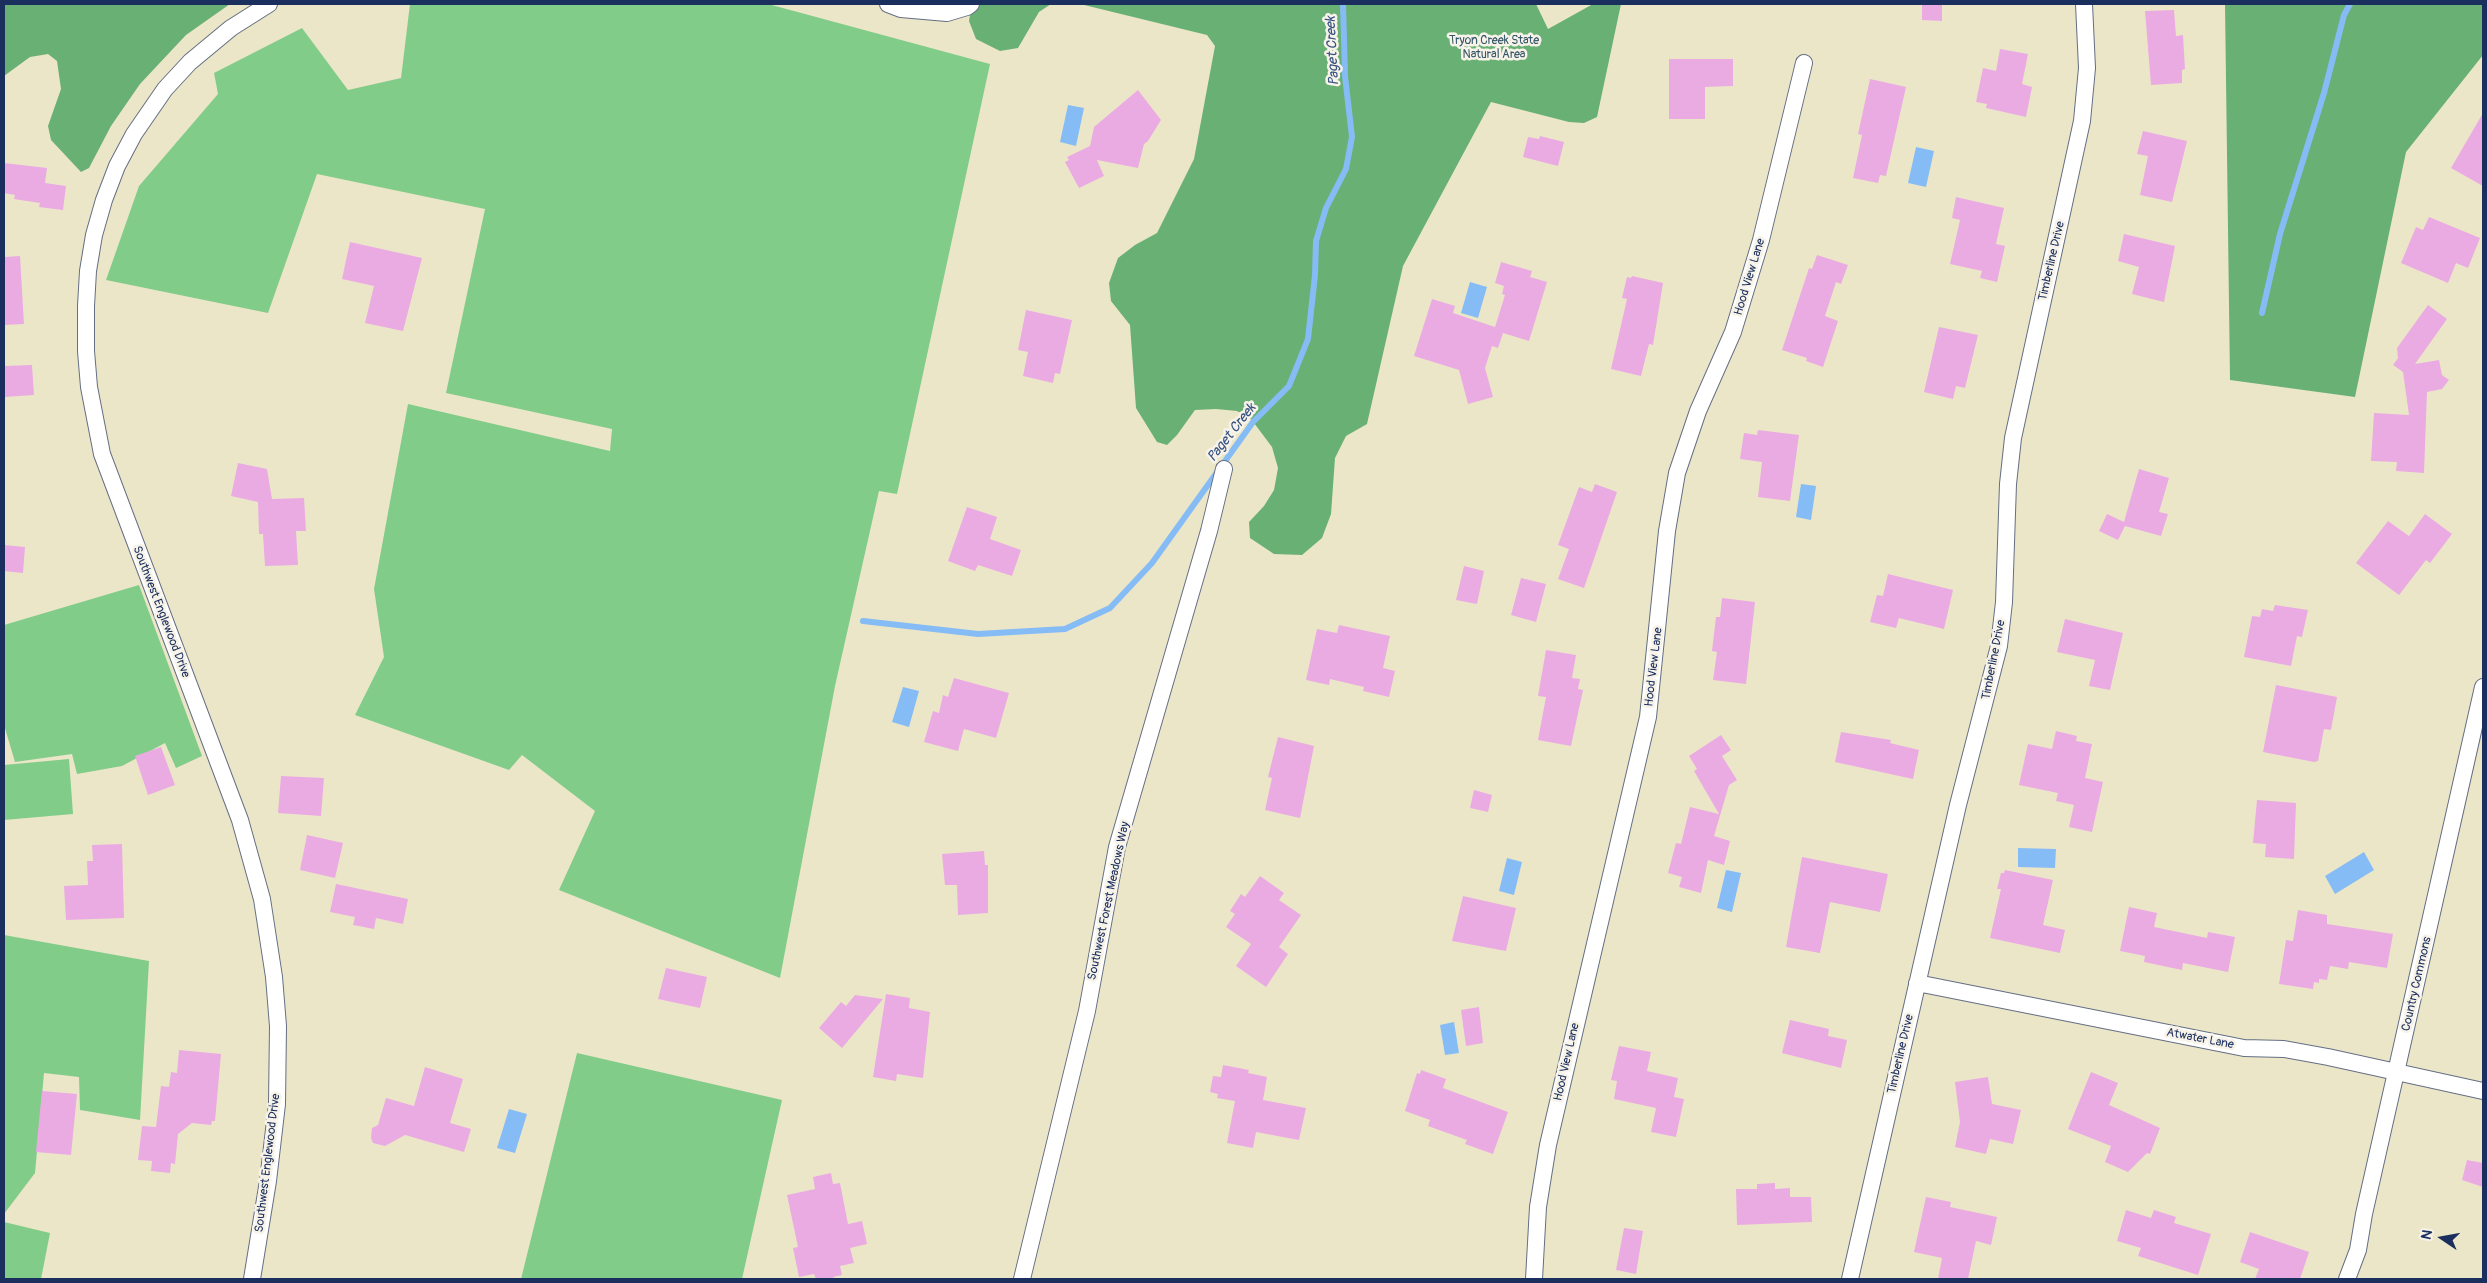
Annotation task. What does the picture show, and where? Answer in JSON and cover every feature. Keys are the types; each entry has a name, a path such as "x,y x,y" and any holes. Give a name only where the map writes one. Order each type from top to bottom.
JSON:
{"street":[{"name":"Southwest Englewood Drive","path":"252,1279 268,1182 277,1104 278,1026 274,978 262,899 240,820 102,454 90,387 86,351 86,306 88,271 94,235 104,200 117,166 134,134 165,89 190,62 231,28 269,4"},
{"path":"888,4 901,9 947,13 971,4"},
{"name":"Timberline Drive","path":"1850,1279 1958,805 1999,646 2004,602 2008,484 2013,438 2075,162 2082,121 2087,68 2084,4"},
{"name":"Hood View Lane","path":"1534,1279 1538,1207 1548,1145 1648,717 1667,531 1677,473 1698,411 1736,323 1761,240 1804,63"},
{"name":"Southwest Forest Meadows Way","path":"1022,1279 1086,1012 1117,847 1210,531 1224,469"},
{"name":"Country Commons","path":"2347,1279 2358,1250 2364,1214 2483,687"},
{"name":"Atwater Lane","path":"1917,982 2244,1048 2284,1049 2483,1091"}],"green space":[{"path":"4,4 230,4 186,35 140,84 111,126 89,168 81,172 51,140 48,126 61,89 57,61 48,54 30,57 4,76"},
{"path":"410,4 768,4 990,64 897,494 879,491 835,686 780,978 559,890 595,811 522,755 509,770 355,715 384,657 374,589 408,404 610,451 612,429 446,393 485,209 317,174 268,313 106,280 139,186 218,94 214,73 302,28 348,90 401,78"},
{"path":"972,4 1051,4 1039,12 1018,48 1000,51 976,39 969,21"},
{"name":"Tryon Creek State Natural Area","path":"1080,4 1536,4 1548,29 1593,4 1621,4 1597,117 1584,123 1569,122 1491,102 1403,266 1367,424 1346,436 1335,458 1331,514 1322,538 1302,555 1274,554 1250,538 1249,522 1264,506 1274,490 1278,468 1272,447 1251,419 1237,411 1195,410 1177,435 1167,445 1157,442 1136,408 1130,325 1111,301 1109,283 1118,258 1135,245 1157,233 1194,159 1215,46 1207,35"},
{"path":"2225,4 2483,4 2483,55 2406,152 2355,397 2230,380"},
{"path":"139,585 202,756 176,768 165,743 122,766 77,774 72,754 15,762 4,725 4,625"},
{"path":"69,759 73,814 4,820 4,765"},
{"path":"4,935 149,961 140,1120 80,1110 79,1077 44,1073 35,1173 4,1214"},
{"path":"577,1053 782,1100 742,1279 521,1279"},
{"path":"4,1222 50,1233 41,1279 4,1279"}],"water":[{"path":"1068,105 1084,108 1076,146 1060,142"},
{"path":"1916,147 1934,151 1926,187 1908,183"},
{"path":"1470,282 1487,287 1478,318 1461,313"},
{"path":"1801,484 1816,486 1811,520 1796,517"},
{"path":"903,687 919,691 909,727 892,722"},
{"path":"2018,848 2056,849 2055,868 2018,867"},
{"path":"2364,852 2374,870 2335,894 2325,876"},
{"path":"1507,858 1522,862 1514,895 1499,891"},
{"path":"1726,870 1741,873 1732,912 1717,908"},
{"path":"1454,1022 1459,1053 1445,1055 1440,1025"},
{"path":"509,1109 527,1114 515,1153 497,1148"}],"building":[{"path":"1922,4 1942,4 1942,21 1922,20"},
{"path":"2174,10 2176,36 2183,35 2185,69 2182,70 2182,83 2151,85 2145,11"},
{"path":"2000,49 2028,54 2022,84 2032,87 2026,117 1986,108 1987,104 1976,102 1983,68 1996,71"},
{"path":"1669,59 1733,59 1733,86 1705,87 1705,119 1669,119"},
{"path":"1870,79 1906,87 1886,176 1880,175 1878,183 1853,178 1862,135 1858,134"},
{"path":"1138,90 1161,120 1148,141 1144,144 1138,168 1097,160 1104,176 1079,188 1065,162 1069,160 1067,157 1090,146 1094,127"},
{"path":"2483,113 2483,186 2451,168"},
{"path":"2143,131 2187,141 2172,202 2140,195 2148,156 2137,154"},
{"path":"1540,136 1564,142 1558,166 1523,157 1528,137 1539,139"},
{"path":"4,163 47,168 45,183 66,186 63,210 39,207 40,203 14,199 15,195 4,193"},
{"path":"1956,197 2004,208 1996,244 2005,246 1997,282 1980,278 1982,271 1950,264 1960,220 1952,218"},
{"path":"2429,217 2480,238 2468,268 2456,263 2448,283 2401,263 2416,227 2423,230"},
{"path":"2124,234 2175,246 2164,302 2132,294 2139,267 2118,261"},
{"path":"350,242 422,258 403,331 365,323 374,286 342,279"},
{"path":"1817,255 1848,265 1841,284 1836,282 1825,316 1838,321 1823,367 1806,361 1807,358 1782,350 1809,268 1812,269"},
{"path":"20,256 24,324 4,325 4,257"},
{"path":"1501,262 1532,271 1530,277 1547,282 1529,341 1503,333 1498,348 1492,346 1485,368 1493,397 1468,404 1459,370 1414,356 1432,299 1455,306 1453,313 1495,327 1505,295 1502,294 1504,286 1495,283"},
{"path":"1632,276 1663,283 1653,345 1649,344 1641,376 1611,369 1627,299 1622,298 1627,277 1631,278"},
{"path":"2428,305 2447,319 2415,364 2439,360 2442,375 2449,380 2442,389 2427,392 2424,473 2396,471 2397,462 2371,461 2374,413 2409,415 2403,372 2393,365 2398,358 2397,348"},
{"path":"1026,310 1072,320 1060,374 1055,373 1053,383 1023,376 1028,352 1018,350"},
{"path":"1939,327 1978,335 1965,388 1956,386 1953,399 1924,392"},
{"path":"32,365 34,395 4,397 4,366"},
{"path":"1758,430 1799,435 1790,501 1758,497 1762,462 1740,459 1744,433 1757,435"},
{"path":"238,463 267,469 272,499 304,498 306,531 296,531 298,565 265,566 263,534 259,534 258,502 231,496"},
{"path":"2139,469 2169,478 2159,512 2168,514 2161,536 2125,526 2118,540 2099,531 2107,514 2124,522"},
{"path":"1595,484 1617,492 1584,588 1558,579 1569,549 1558,545 1579,487 1592,492"},
{"path":"967,507 997,517 990,539 1021,550 1012,576 978,565 975,571 948,561"},
{"path":"2425,514 2452,534 2430,563 2426,560 2399,595 2356,563 2388,521 2409,536"},
{"path":"4,545 25,547 23,573 4,571"},
{"path":"1464,566 1484,571 1477,604 1456,600"},
{"path":"1888,574 1953,590 1944,629 1899,618 1896,628 1870,622 1877,595 1883,596"},
{"path":"1521,578 1546,584 1536,622 1511,615"},
{"path":"1722,598 1755,602 1746,684 1713,680 1717,652 1712,651 1716,617 1720,617"},
{"path":"2275,605 2308,610 2302,637 2297,636 2291,666 2244,657 2252,616 2260,617 2262,609 2273,611"},
{"path":"2065,619 2123,633 2110,690 2089,686 2095,660 2057,652"},
{"path":"1339,625 1390,636 1383,668 1395,671 1389,697 1363,691 1364,687 1330,679 1329,685 1306,680 1317,629 1337,633"},
{"path":"1546,650 1576,655 1572,678 1580,679 1578,689 1583,690 1571,746 1538,740 1546,697 1538,696"},
{"path":"954,678 1009,693 996,738 964,729 958,751 924,742 933,711 939,713 943,695 948,697"},
{"path":"2276,685 2337,697 2331,730 2324,729 2318,761 2314,762 2263,752"},
{"path":"2056,731 2077,736 2076,741 2092,744 2085,778 2103,782 2092,832 2069,827 2074,805 2056,801 2058,793 2019,785 2028,744 2052,749"},
{"path":"1841,732 1891,740 1890,743 1919,750 1913,779 1835,762"},
{"path":"1721,735 1731,750 1722,756 1737,780 1729,785 1714,836 1730,841 1724,865 1708,860 1701,893 1679,887 1682,877 1668,873 1676,843 1681,844 1690,807 1719,814 1694,771 1697,769 1689,756"},
{"path":"1278,737 1314,746 1300,818 1265,810 1272,778 1268,777"},
{"path":"161,747 175,785 148,795 135,756"},
{"path":"281,776 324,778 321,816 278,813"},
{"path":"1474,790 1492,795 1488,812 1470,808"},
{"path":"2257,800 2296,803 2294,859 2265,857 2266,844 2253,843"},
{"path":"307,835 343,843 335,878 300,870"},
{"path":"122,844 124,918 66,920 64,886 88,885 87,861 93,861 92,845"},
{"path":"984,851 985,865 988,865 988,913 958,915 957,885 945,885 942,854"},
{"path":"1802,857 1888,874 1880,912 1830,902 1820,953 1786,947"},
{"path":"2005,870 2053,880 2043,925 2065,930 2060,953 1990,938 2001,889 1997,889 2001,873 2004,873"},
{"path":"1260,876 1284,893 1279,900 1301,915 1279,947 1288,954 1266,987 1236,966 1251,944 1226,927 1235,914 1230,911 1241,894 1245,897"},
{"path":"336,884 408,899 403,924 376,918 374,929 353,925 355,917 330,912"},
{"path":"1463,896 1516,908 1506,951 1452,941"},
{"path":"2129,907 2157,913 2154,927 2207,938 2208,932 2235,937 2228,972 2183,963 2182,970 2144,962 2145,956 2120,951"},
{"path":"2298,910 2327,915 2327,924 2393,934 2387,968 2349,962 2348,969 2330,966 2327,980 2319,979 2319,983 2314,982 2313,989 2279,984 2286,940 2293,941"},
{"path":"666,968 707,977 700,1008 658,999"},
{"path":"886,994 910,998 909,1008 930,1012 923,1078 897,1074 896,1081 873,1077"},
{"path":"855,995 883,999 842,1048 819,1028 841,1002 846,1006"},
{"path":"1479,1007 1483,1043 1466,1046 1461,1010"},
{"path":"1790,1020 1829,1029 1828,1036 1847,1040 1841,1068 1782,1053"},
{"path":"1619,1046 1651,1052 1647,1071 1678,1078 1674,1097 1684,1099 1676,1137 1651,1132 1656,1108 1614,1099 1617,1081 1611,1080"},
{"path":"179,1050 221,1054 215,1121 212,1121 211,1125 192,1123 178,1134 175,1164 171,1163 170,1173 151,1171 152,1161 138,1160 142,1126 156,1127 161,1086 169,1087 171,1072 177,1073"},
{"path":"1223,1065 1249,1070 1248,1073 1267,1077 1263,1100 1306,1108 1299,1140 1256,1132 1253,1148 1227,1143 1235,1101 1217,1098 1218,1094 1210,1092 1213,1076 1221,1077"},
{"path":"425,1067 463,1079 450,1123 471,1129 464,1152 405,1135 385,1146 373,1143 371,1138 372,1128 378,1125 386,1098 414,1106"},
{"path":"1421,1070 1446,1079 1443,1088 1508,1112 1493,1154 1465,1144 1467,1140 1428,1126 1430,1120 1405,1111 1417,1073 1420,1074"},
{"path":"2091,1072 2118,1083 2109,1105 2160,1128 2150,1154 2147,1153 2128,1172 2105,1162 2111,1146 2068,1129"},
{"path":"1988,1077 1992,1104 2021,1110 2013,1144 1990,1139 1986,1154 1955,1147 1960,1122 1955,1082"},
{"path":"42,1091 77,1094 71,1155 36,1152"},
{"path":"2467,1160 2483,1163 2483,1187 2462,1180"},
{"path":"831,1173 833,1184 840,1183 848,1224 862,1221 867,1244 850,1248 854,1263 840,1266 842,1275 833,1277 834,1279 816,1279 814,1274 799,1277 793,1248 798,1247 787,1195 815,1189 813,1177"},
{"path":"1775,1183 1775,1189 1790,1188 1790,1197 1811,1197 1812,1222 1737,1225 1736,1189 1757,1189 1757,1184"},
{"path":"1926,1197 1951,1202 1950,1207 1997,1217 1991,1245 1976,1241 1968,1279 1938,1279 1942,1258 1914,1252"},
{"path":"2126,1210 2151,1218 2154,1210 2176,1217 2174,1223 2211,1234 2198,1275 2138,1256 2141,1248 2117,1241"},
{"path":"1624,1228 1643,1231 1636,1274 1616,1270"},
{"path":"2250,1232 2309,1252 2300,1279 2255,1279 2259,1269 2240,1262"}],"waterway":[{"name":"Paget Creek","path":"863,621 978,634 1065,629 1110,608 1152,563 1253,422 1289,386 1308,339 1315,275 1316,241 1326,208 1346,169 1352,137 1345,76 1343,4"},
{"path":"2262,313 2280,234 2324,93 2344,15 2350,4"}]}
